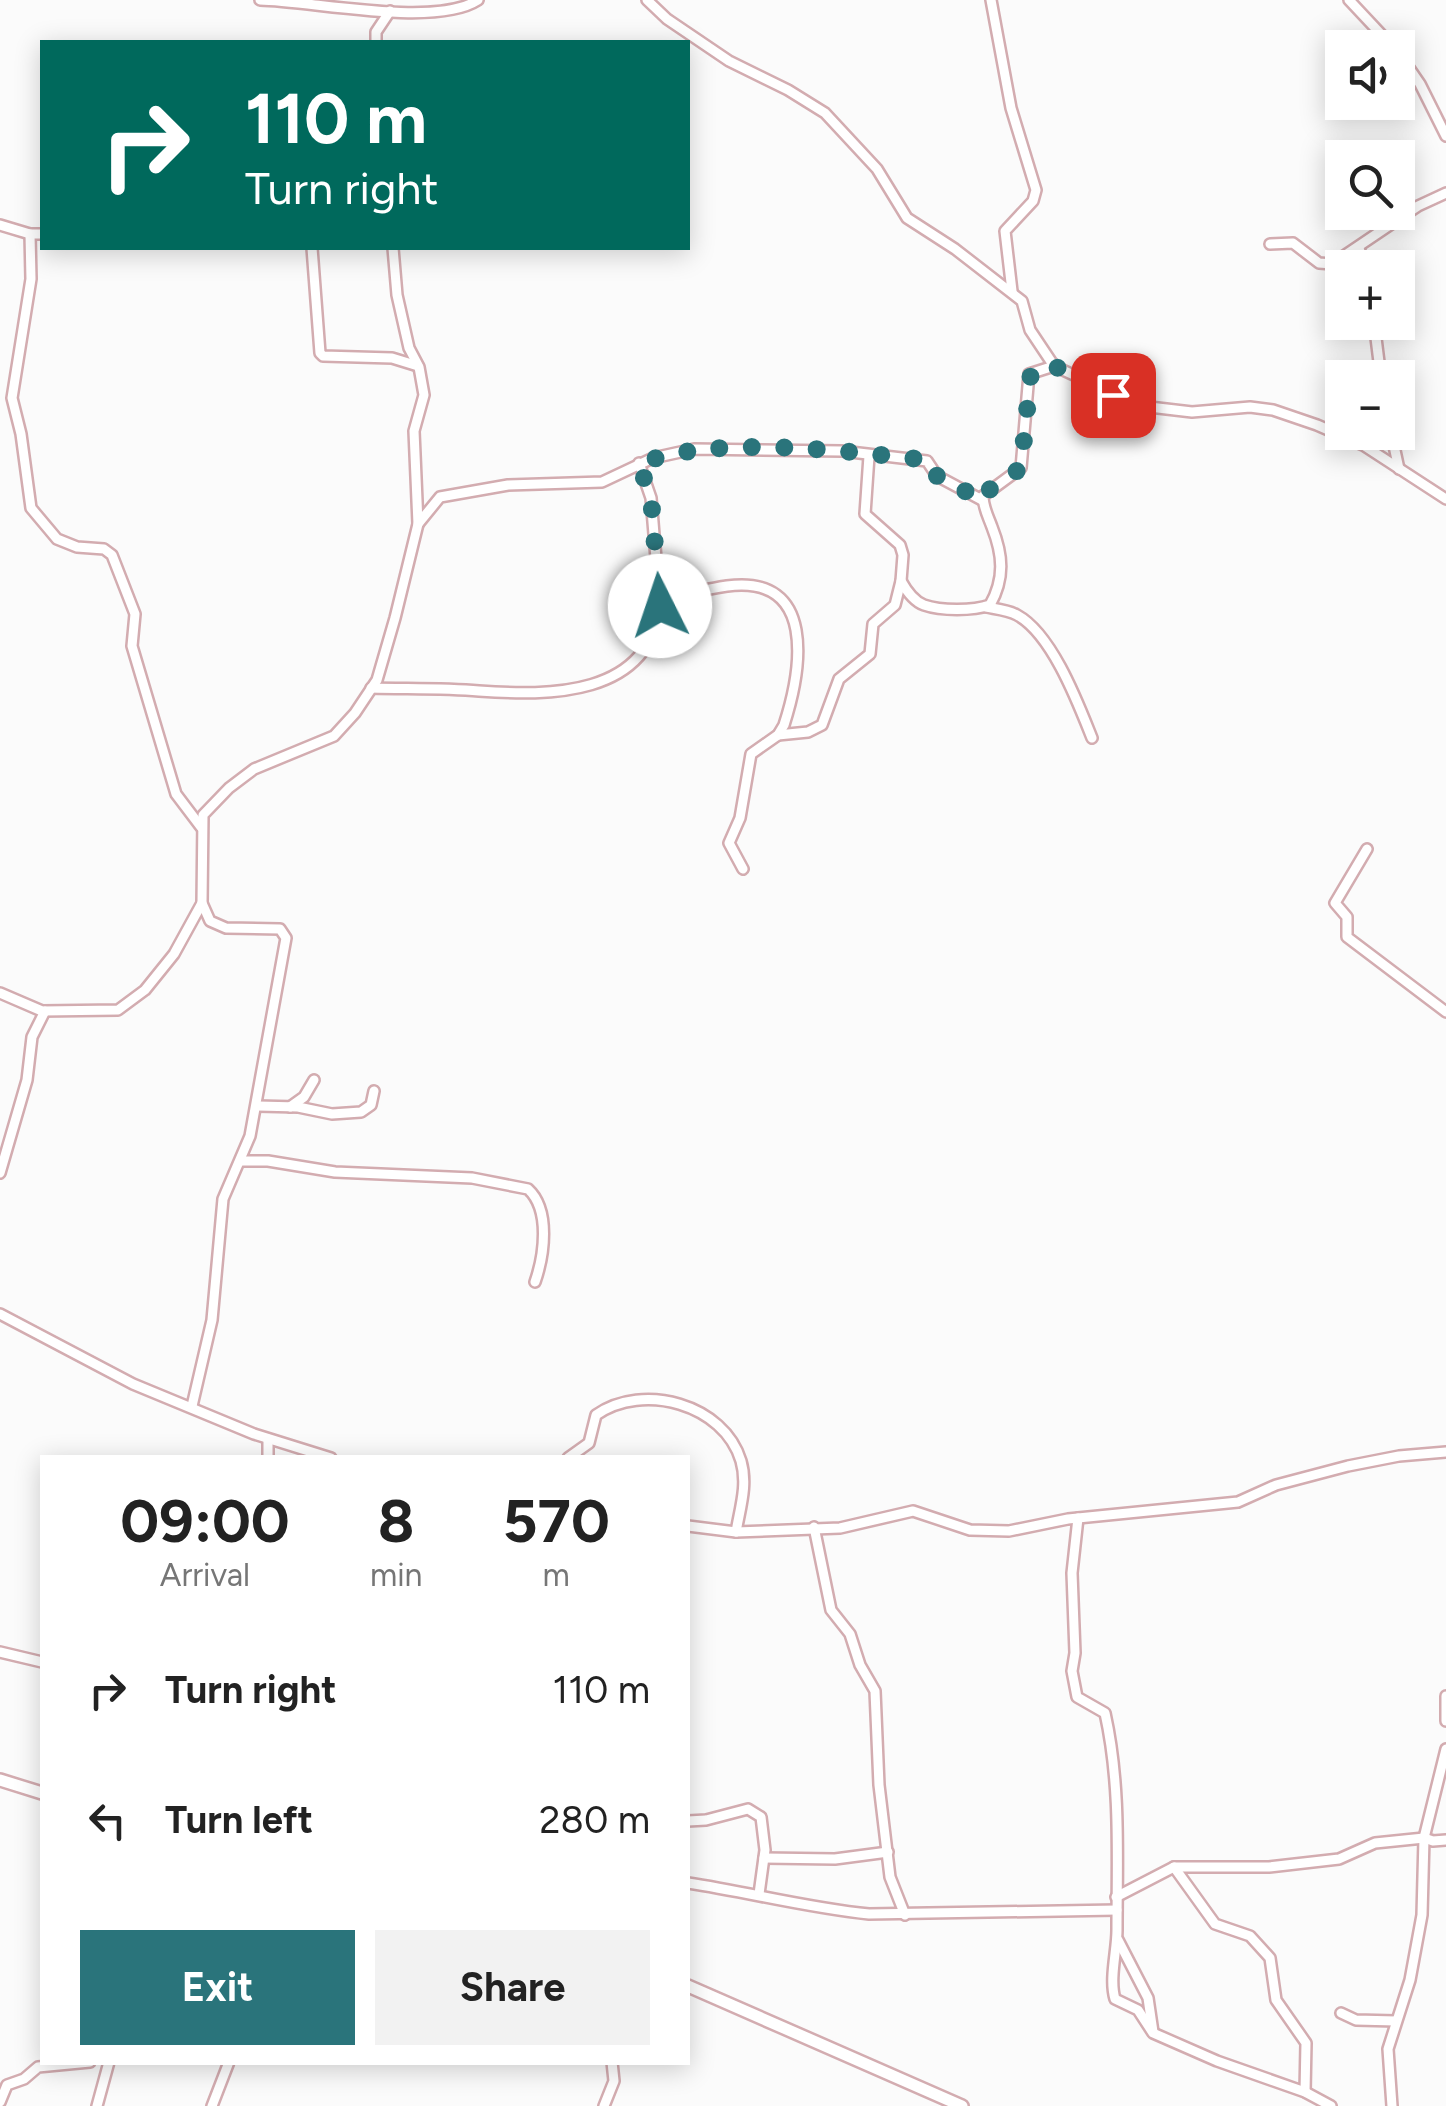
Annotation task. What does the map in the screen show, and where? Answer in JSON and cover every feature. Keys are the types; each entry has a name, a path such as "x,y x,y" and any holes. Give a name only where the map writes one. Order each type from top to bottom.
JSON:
{"street":[{"path":"260,0 390,11 462,8 478,0"},
{"path":"647,0 667,19 730,61 825,113 877,169 906,218 1012,290 1022,301 1030,330 1054,366 1141,406 1192,412 1250,407 1272,410 1340,434 1446,499"},
{"path":"990,0 1011,108 1036,190 1033,201 1004,232 1012,290"},
{"path":"1349,0 1377,30"},
{"path":"376,40 376,32 390,11"},
{"path":"1415,77 1446,136"},
{"path":"1270,244 1292,243 1325,264 1332,264 1418,206 1446,193"},
{"path":"0,226 40,234"},
{"path":"30,234 31,279 12,404 21,434 33,513 57,538 77,547 104,549 112,555 135,614 132,646 176,794 200,826 204,844 202,903 210,921 219,926 274,928 286,936 258,1106 242,1161 224,1200 212,1320 192,1406"},
{"path":"312,250 320,353 392,358 419,367"},
{"path":"200,826 210,805 254,769 334,736 377,680 418,524 414,431 424,395 396,295 393,250"},
{"path":"982,500 986,492 1021,468 1029,374 1054,366"},
{"path":"0,394 12,404"},
{"path":"418,524 440,497 508,484 602,482 639,464 694,448 842,451 927,460 937,476 982,500 1002,566 992,601 986,607"},
{"path":"1395,450 1399,470"},
{"path":"744,869 729,843 740,818 751,754 778,735 808,732 822,725 840,679 870,654 873,624 895,605 903,554 900,545 866,518 868,456"},
{"path":"639,464 651,498 660,606 657,622"},
{"path":"901,581 924,605 986,607 1018,616 1062,668 1092,738"},
{"path":"371,688 510,695 594,684 614,677 637,660 657,622 681,597 714,588 752,586 785,600 796,630 798,656 788,711 778,735"},
{"path":"1367,849 1335,903 1347,918 1347,938 1446,1012"},
{"path":"0,993 45,1012 118,1010 131,1002 174,954 202,903"},
{"path":"0,1174 27,1080 32,1037 45,1012"},
{"path":"290,1107 304,1097 314,1080"},
{"path":"258,1106 332,1114 362,1112 370,1106 374,1091"},
{"path":"242,1161 268,1161 334,1172 472,1178 528,1189 539,1205 543,1242 535,1282"},
{"path":"0,1314 134,1384 268,1439 321,1455"},
{"path":"572,1455 589,1443 596,1415 624,1402 658,1402 700,1411 723,1429 742,1463 744,1480 736,1532"},
{"path":"268,1439 268,1455"},
{"path":"690,1526 736,1532 850,1526 913,1510 957,1527 994,1532 1078,1518 1238,1502 1276,1485 1348,1466 1446,1452"},
{"path":"1078,1518 1072,1573 1076,1653 1072,1671 1077,1697 1106,1715 1118,1814 1112,1992 1115,1999 1138,2010 1154,2033 1217,2061 1305,2092 1331,2106"},
{"path":"814,1527 832,1610 850,1634 860,1665 875,1691 879,1785 895,1897 905,1915"},
{"path":"0,1652 40,1662"},
{"path":"1446,1696 1446,1722"},
{"path":"1392,2106 1386,2058 1410,1980 1422,1915 1424,1838 1446,1748"},
{"path":"0,1780 40,1792"},
{"path":"690,1821 748,1810 763,1820 760,1894"},
{"path":"1116,1897 1174,1867 1228,1869 1334,1860 1375,1843 1446,1840"},
{"path":"764,1858 835,1859 888,1852"},
{"path":"1174,1867 1215,1924 1250,1936 1270,1958 1276,2000 1306,2043 1305,2092"},
{"path":"690,1883 833,1911 905,1915 1117,1910"},
{"path":"1116,1938 1146,1992 1154,2033"},
{"path":"690,1987 962,2106"},
{"path":"1341,2014 1356,2020 1396,2022"},
{"path":"0,2102 7,2086 38,2068 64,2065"},
{"path":"97,2106 108,2065"},
{"path":"212,2106 228,2065"},
{"path":"604,2106 614,2082 612,2065"}],"route":[{"path":"660,606 651,498 639,464 694,448 842,451 927,460 937,476 982,500 986,492 1021,468 1031,372 1054,366 1113,395"}]}
